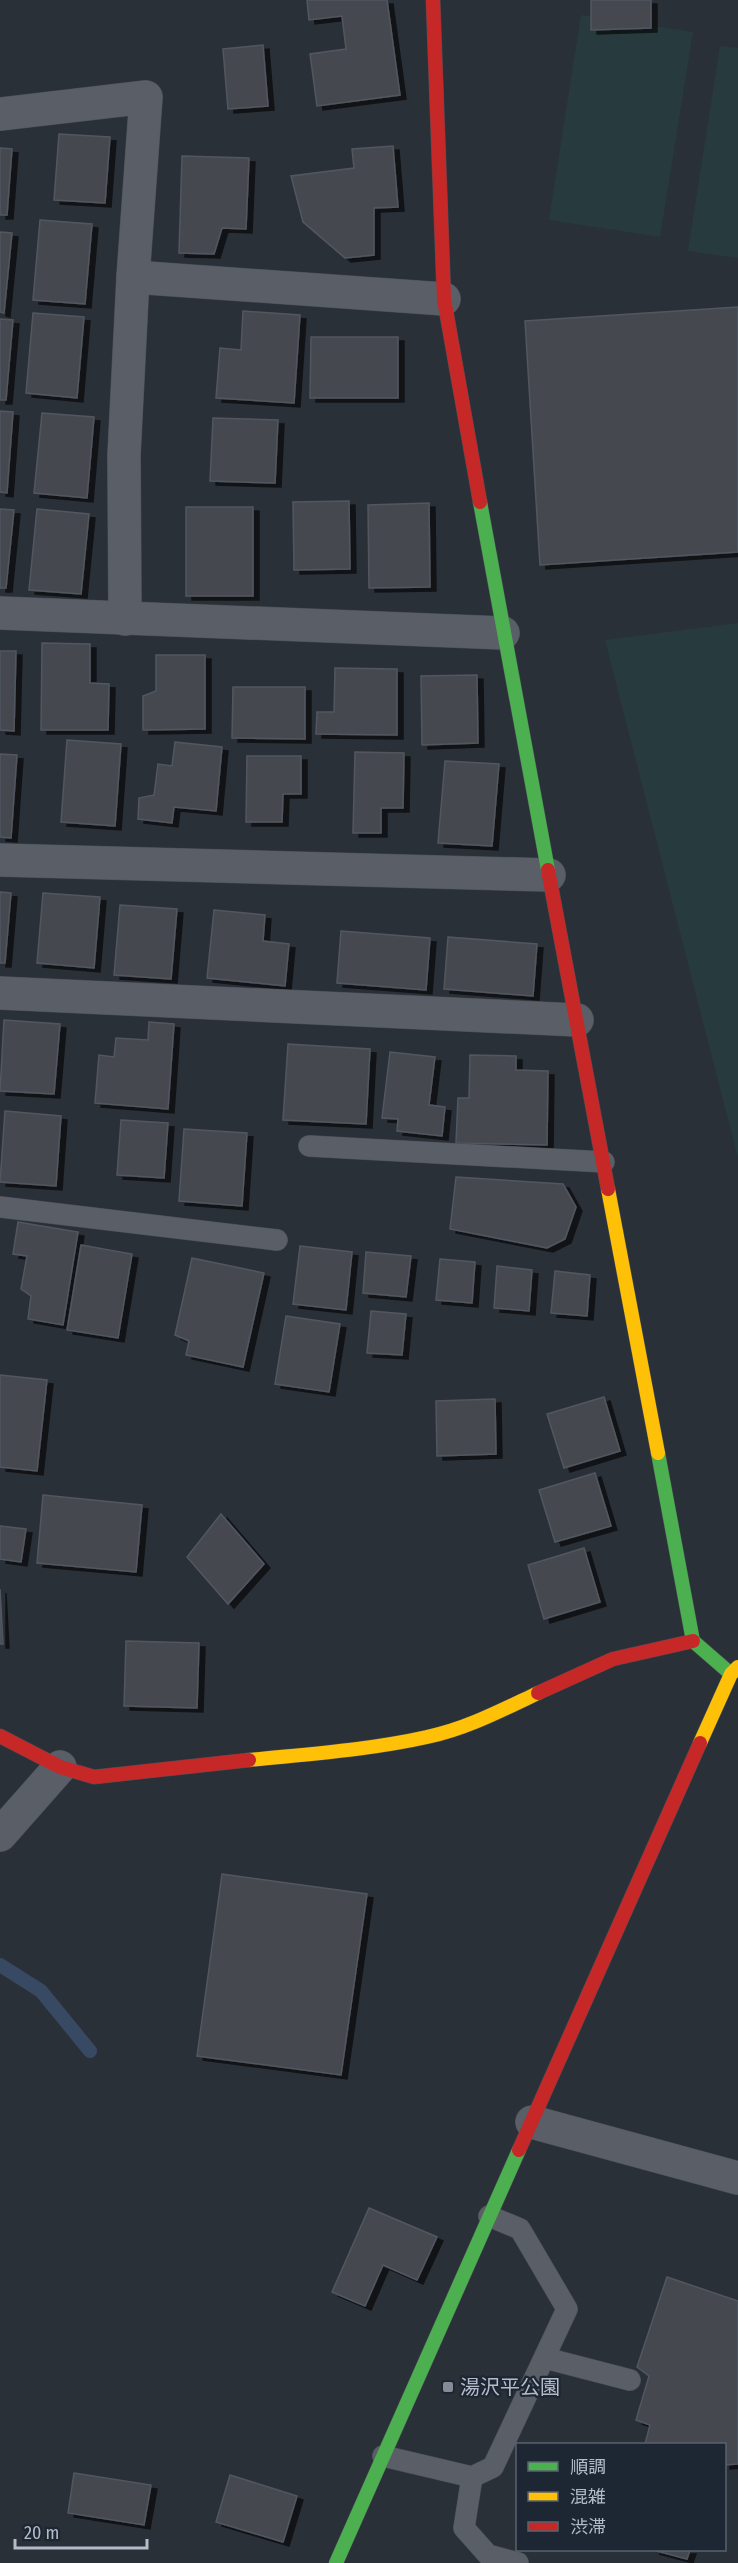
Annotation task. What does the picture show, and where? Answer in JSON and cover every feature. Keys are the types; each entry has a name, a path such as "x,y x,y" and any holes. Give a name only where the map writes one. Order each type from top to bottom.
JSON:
{"street":[{"path":"336,2563 500,2188 532,2122 735,1670 693,1641 503,633 444,299 433,0"},
{"path":"0,114 146,97 133,277 124,455 125,619"},
{"path":"133,277 444,299"},
{"path":"0,613 503,633"},
{"path":"0,860 549,875"},
{"path":"0,993 577,1020"},
{"path":"0,1736 60,1767 94,1777 377,1746 428,1737 470,1724 613,1659 693,1641"},
{"path":"0,1835 60,1767"},
{"path":"532,2122 738,2178"}],"lane":[{"path":"309,1146 604,1162"},
{"path":"0,1207 277,1240"},
{"path":"382,2456 472,2477 493,2467 567,2309 520,2229 489,2216"},
{"path":"545,2358 630,2380"},
{"path":"472,2477 464,2528 488,2555 518,2563"}],"green space":[{"path":"581,15 693,32 660,237 549,220"},
{"path":"720,46 738,48 738,258 688,251"},
{"path":"738,623 738,1158 605,640"}],"building":[{"path":"307,0 387,0 400,95 317,106 310,54 346,49 342,16 309,20"},
{"path":"591,0 651,0 651,28 591,30"},
{"path":"263,45 268,106 228,109 223,49"},
{"path":"59,134 110,137 105,203 54,200"},
{"path":"393,146 398,207 374,208 374,255 345,258 303,222 291,176 354,168 352,149"},
{"path":"0,148 12,149 7,215 0,215"},
{"path":"182,156 249,158 246,229 222,228 214,254 179,253"},
{"path":"40,220 92,224 85,304 33,300"},
{"path":"0,232 12,233 4,313 0,312"},
{"path":"738,307 738,552 540,565 525,321"},
{"path":"243,311 300,315 294,403 216,398 220,348 241,350"},
{"path":"33,313 84,317 77,398 26,393"},
{"path":"0,319 13,320 6,400 0,400"},
{"path":"311,337 398,337 398,398 310,398"},
{"path":"0,411 13,412 7,493 0,492"},
{"path":"42,413 94,417 87,498 34,493"},
{"path":"213,418 278,420 275,483 210,481"},
{"path":"349,501 350,569 294,570 293,502"},
{"path":"429,503 430,587 369,588 368,505"},
{"path":"186,507 253,507 253,596 186,596"},
{"path":"0,509 14,510 6,588 0,588"},
{"path":"37,509 89,514 81,594 29,590"},
{"path":"42,643 90,644 90,683 109,684 108,730 41,730"},
{"path":"0,651 16,651 14,731 0,730"},
{"path":"156,655 205,655 205,729 143,730 143,696 156,691"},
{"path":"335,668 397,669 397,735 316,734 317,712 334,712"},
{"path":"477,675 478,743 422,745 421,676"},
{"path":"233,687 305,687 305,739 232,738"},
{"path":"67,740 121,744 115,826 61,822"},
{"path":"175,742 222,747 216,811 174,807 172,823 138,819 139,798 154,795 158,764 172,766"},
{"path":"355,752 404,753 403,808 381,808 381,833 353,833"},
{"path":"0,754 17,755 11,838 0,837"},
{"path":"247,756 301,756 301,794 283,794 282,822 246,822"},
{"path":"445,761 499,764 492,846 438,843"},
{"path":"0,892 11,893 5,963 0,963"},
{"path":"43,893 100,897 94,968 37,963"},
{"path":"120,905 177,909 171,979 114,975"},
{"path":"214,910 265,915 263,941 289,944 285,986 207,978"},
{"path":"341,931 430,938 426,990 337,983"},
{"path":"448,937 537,944 533,996 444,989"},
{"path":"4,1020 60,1024 54,1094 0,1091"},
{"path":"149,1022 174,1024 168,1109 95,1103 99,1055 114,1057 116,1038 148,1040"},
{"path":"288,1044 370,1049 366,1124 283,1120"},
{"path":"390,1052 435,1057 429,1105 445,1107 442,1136 397,1131 398,1119 382,1118"},
{"path":"470,1055 516,1056 516,1070 548,1071 547,1145 456,1143 458,1098 469,1098"},
{"path":"5,1111 61,1116 56,1186 0,1182"},
{"path":"121,1120 168,1123 164,1178 117,1175"},
{"path":"184,1129 247,1133 242,1206 179,1201"},
{"path":"456,1177 563,1184 576,1207 565,1239 547,1248 450,1229"},
{"path":"18,1222 78,1232 63,1325 28,1319 31,1296 21,1289 27,1256 13,1254"},
{"path":"81,1245 132,1254 118,1338 67,1330"},
{"path":"300,1246 352,1252 346,1310 293,1304"},
{"path":"366,1252 411,1256 406,1297 363,1293"},
{"path":"192,1258 264,1273 243,1367 186,1355 189,1341 175,1335"},
{"path":"440,1259 475,1262 472,1303 436,1300"},
{"path":"497,1266 532,1270 529,1311 494,1308"},
{"path":"555,1271 590,1275 587,1316 551,1313"},
{"path":"371,1311 406,1314 402,1355 367,1353"},
{"path":"286,1316 340,1324 329,1392 275,1384"},
{"path":"0,1375 47,1380 37,1471 0,1467"},
{"path":"604,1397 620,1451 564,1468 547,1414"},
{"path":"495,1399 496,1454 437,1456 436,1401"},
{"path":"595,1473 611,1526 555,1542 539,1490"},
{"path":"43,1495 142,1505 136,1572 37,1563"},
{"path":"221,1514 264,1564 228,1604 187,1557"},
{"path":"0,1526 26,1529 21,1562 0,1559"},
{"path":"584,1548 600,1602 544,1619 528,1565"},
{"path":"0,1589 3,1644 0,1644"},
{"path":"126,1641 199,1643 197,1708 124,1706"},
{"path":"222,1874 367,1894 341,2075 197,2056"},
{"path":"369,2208 437,2237 417,2280 383,2265 365,2306 332,2292"},
{"path":"667,2277 738,2301 738,2464 726,2465 726,2443 645,2443 650,2425 636,2420 649,2376 637,2367"},
{"path":"74,2473 151,2485 144,2525 68,2513"},
{"path":"230,2475 297,2496 283,2542 216,2522"},
{"path":"657,2551 690,2551 687,2559"}],"waterway":[{"path":"0,1965 41,1991 90,2051"}],"traffic: fast":[{"path":"480,502 548,870"},
{"path":"658,1453 693,1641 731,1674"},
{"path":"336,2563 519,2150"}],"traffic: slow":[{"path":"608,1189 658,1453"},
{"path":"700,1743 731,1674 738,1667"},
{"path":"249,1760 361,1748 441,1734 470,1724 538,1693"}],"traffic: jam":[{"path":"433,0 444,299 480,502"},
{"path":"548,870 608,1189"},
{"path":"538,1693 613,1659 693,1641"},
{"path":"0,1736 60,1767 94,1777 249,1760"},
{"path":"519,2150 700,1743"}],"place":[{"name":"湯沢平公園","path":"448,2387"}]}
